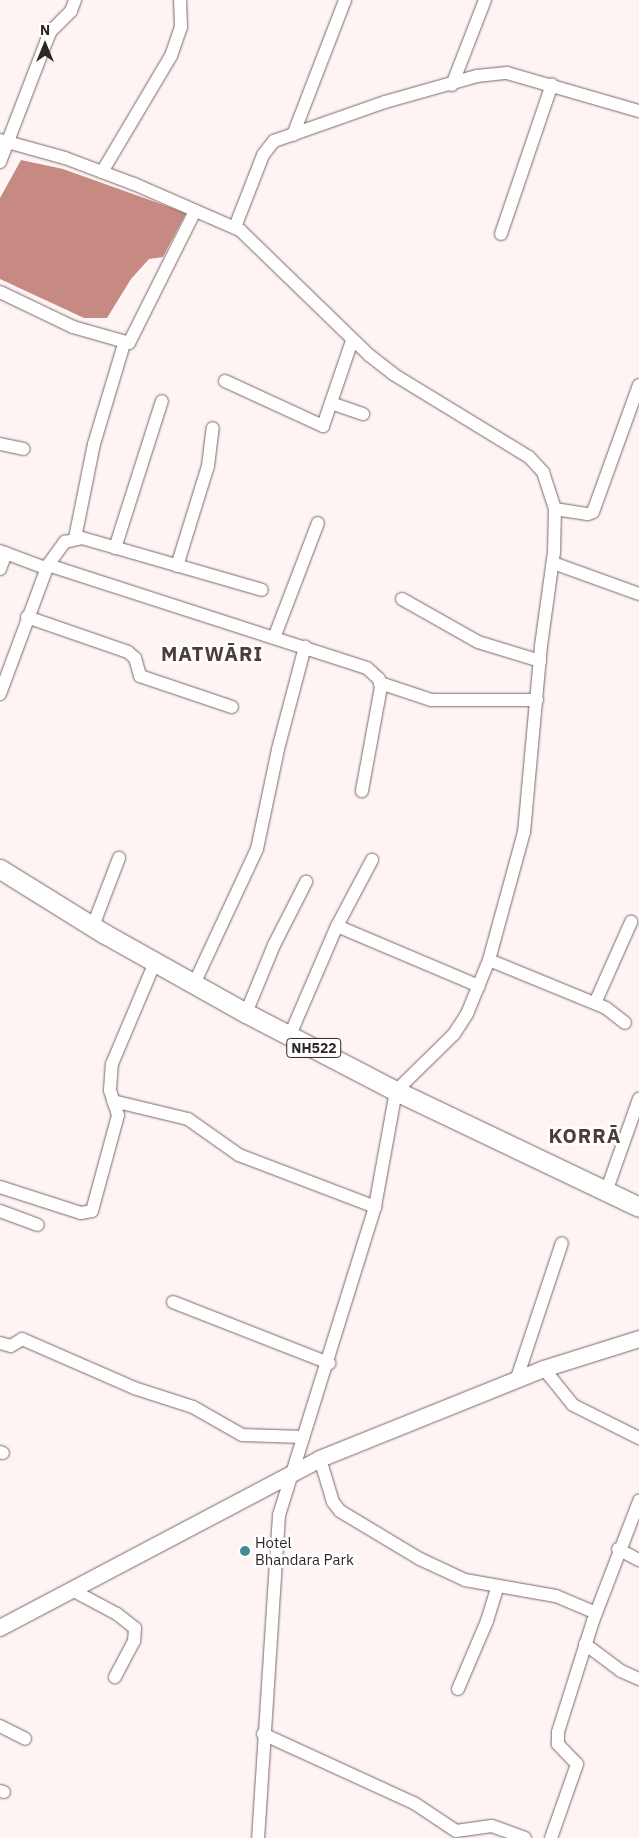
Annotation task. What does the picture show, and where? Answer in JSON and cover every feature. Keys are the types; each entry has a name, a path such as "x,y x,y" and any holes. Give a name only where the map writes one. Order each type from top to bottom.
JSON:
{"highway":[{"name":"NH522","path":"0,869 93,926 246,1013 396,1091 639,1207"}],"main road":[{"path":"0,1628 320,1459 544,1369 639,1339"}],"street":[{"path":"0,162 4,141 46,42 52,31 71,11 75,0"},
{"path":"102,172 171,56 181,27 180,0"},
{"path":"292,134 345,0"},
{"path":"452,85 485,0"},
{"path":"235,228 263,155 274,141 385,102 452,85 477,76 507,73 552,84 639,110"},
{"path":"501,234 552,84"},
{"path":"4,141 102,172 235,228 260,246 352,341 393,374 529,457 543,472 555,509 553,563 540,661 524,832 489,960 467,1014 454,1034 396,1091 376,1208 329,1363 289,1477 276,1530 258,1838"},
{"path":"75,538 94,444 124,344 135,336 195,211"},
{"path":"0,292 73,327 124,344"},
{"path":"225,381 322,426 352,341"},
{"path":"555,509 588,514 593,512 639,385"},
{"path":"115,548 162,401"},
{"path":"331,402 363,414"},
{"path":"177,566 208,466 213,428"},
{"path":"0,444 23,449"},
{"path":"274,638 318,523"},
{"path":"0,694 46,566 65,542 75,538 262,590"},
{"path":"0,569 3,552 354,662 371,671 380,683 431,700 537,700"},
{"path":"553,563 639,594"},
{"path":"402,599 478,642 540,661"},
{"path":"27,617 128,652 135,658 140,676 232,707"},
{"path":"194,984 257,848 278,749 305,647"},
{"path":"362,791 380,683"},
{"path":"93,926 119,858"},
{"path":"290,1035 337,926 372,860"},
{"path":"246,1013 274,945 306,882"},
{"path":"595,1003 630,922"},
{"path":"337,926 479,986"},
{"path":"489,960 595,1003 625,1023"},
{"path":"0,1187 81,1213 90,1213 118,1119 110,1083 112,1064 155,962"},
{"path":"606,1192 639,1100"},
{"path":"113,1102 188,1119 239,1156 376,1208"},
{"path":"0,1211 38,1225"},
{"path":"516,1381 562,1243"},
{"path":"173,1302 329,1363"},
{"path":"0,1343 11,1346 22,1339 134,1388 193,1407 242,1435 303,1438"},
{"path":"544,1369 573,1405 639,1438"},
{"path":"320,1459 333,1502 344,1515 420,1559 465,1580 497,1588 556,1596 596,1613"},
{"path":"551,1838 577,1768 576,1759 560,1747 558,1738 585,1644 618,1549 639,1501"},
{"path":"618,1549 639,1560"},
{"path":"458,1689 489,1616 497,1588"},
{"path":"72,1590 118,1614 135,1628 134,1641 115,1677"},
{"path":"585,1644 613,1666 639,1679"},
{"path":"0,1726 25,1739"},
{"path":"263,1734 414,1803 456,1832 492,1826 524,1838"}],"shaded area":[{"path":"21,160 63,169 186,213 163,257 149,259 131,279 107,318 84,318 0,279 0,198"}],"place":[{"name":"Hotel Bhandara Park","path":"245,1551"}],"district":[{"name":"MATWĀRI","path":"212,653"},
{"name":"KORRĀ","path":"585,1135"}]}
